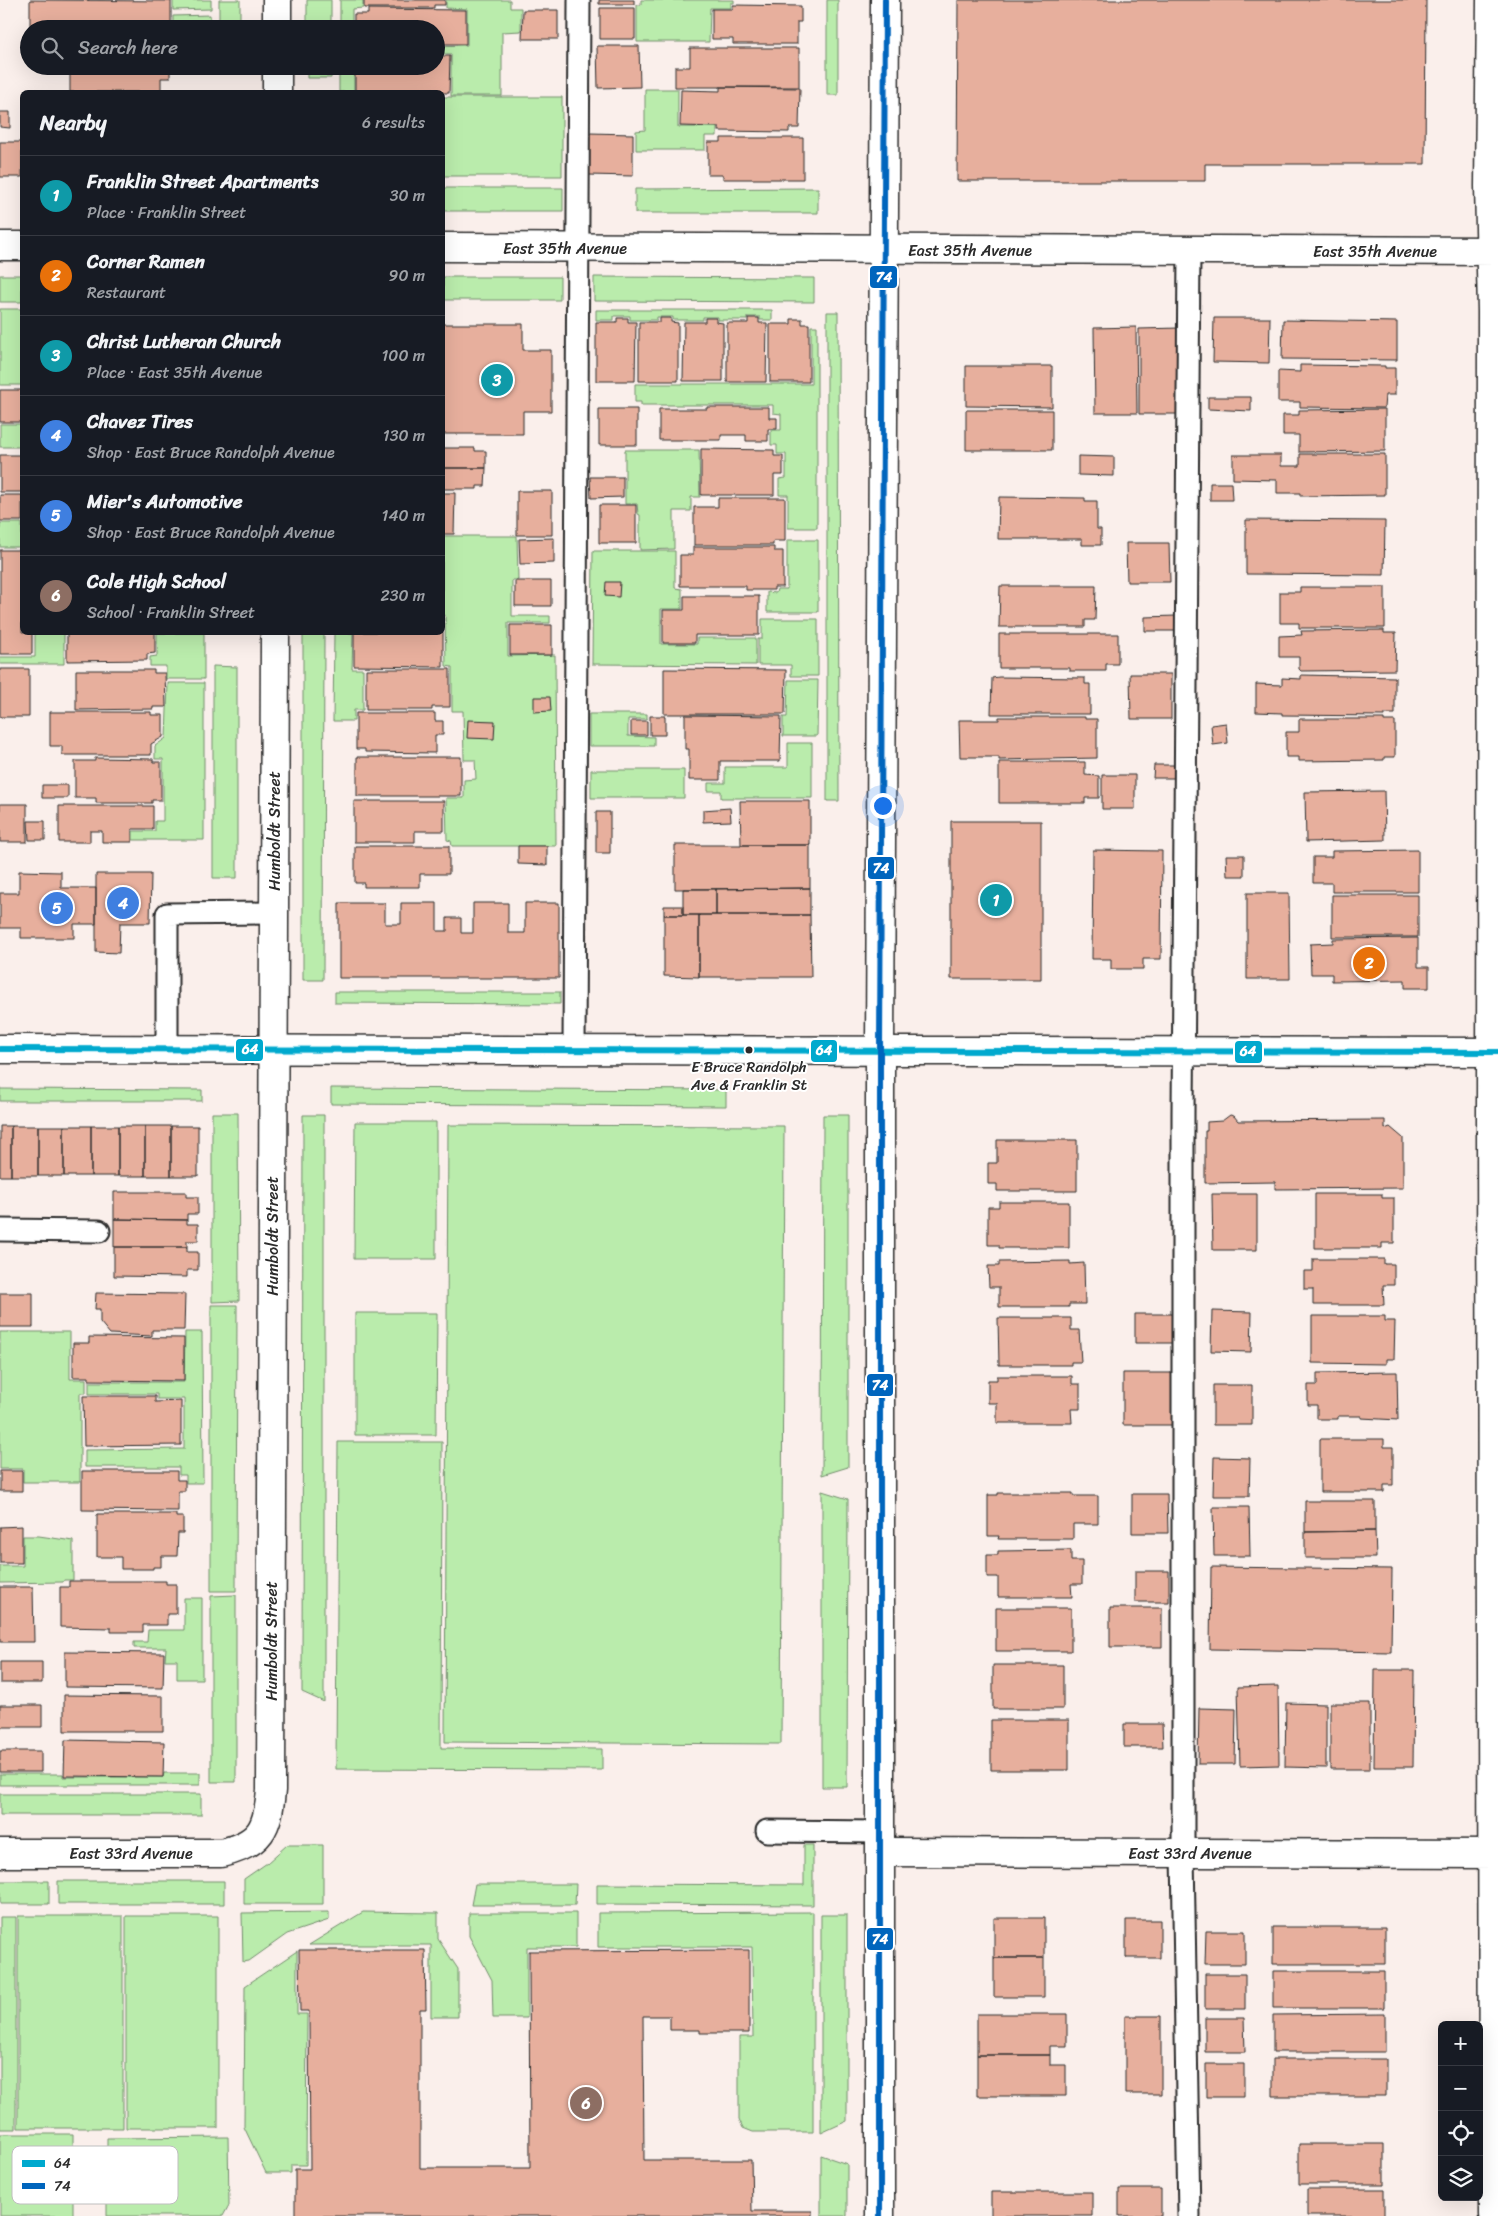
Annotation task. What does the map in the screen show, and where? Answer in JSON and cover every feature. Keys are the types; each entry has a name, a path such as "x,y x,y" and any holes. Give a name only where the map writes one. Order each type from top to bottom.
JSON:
{"street":[{"path":"277,0 277,20"},
{"path":"880,2216 880,1050 885,0"},
{"path":"1490,0 1489,186 1494,251 1496,1854 1492,2216"},
{"path":"277,75 277,90"},
{"path":"0,246 20,246"},
{"name":"East 35th Avenue","path":"445,247 1494,251"},
{"name":"Humboldt Street","path":"258,1836 269,1811 271,1790 275,635"},
{"path":"0,1049 1494,1052"},
{"name":"East 33rd Avenue","path":"0,1852 221,1853 249,1844 258,1836"},
{"name":"East 33rd Avenue","path":"881,1842 1183,1853 1496,1854"}],"lane":[{"path":"574,1050 579,0"},
{"path":"1189,2216 1183,1853 1183,1051 1190,250"},
{"path":"167,1049 167,914 274,914"},
{"path":"0,1230 99,1231"},
{"path":"767,1831 881,1842"}],"green space":[{"path":"173,0 211,0 211,9 173,10"},
{"path":"219,0 240,0 240,20 219,20"},
{"path":"307,0 331,0 331,20 307,20"},
{"path":"340,0 363,0 363,8 352,9 352,20 340,20"},
{"path":"446,0 510,0 510,8 521,8 521,31 502,32 502,96 451,96 451,54 445,54 445,46 467,45 467,9 446,8"},
{"path":"641,0 734,0 734,3 731,3 731,8 710,8 709,42 637,42 637,5 641,5"},
{"path":"827,0 838,0 838,95 827,95"},
{"path":"210,15 210,20 173,20 173,16"},
{"path":"307,75 331,75 331,78 307,78"},
{"path":"339,75 354,75 354,90 339,90"},
{"path":"645,89 678,89 678,127 717,127 717,136 705,136 705,150 636,150 636,131 645,130"},
{"path":"445,97 562,97 562,176 445,176"},
{"path":"445,188 563,188 563,211 445,211"},
{"path":"818,188 818,213 635,213 635,189"},
{"path":"0,275 20,275 20,302 0,302"},
{"path":"445,277 560,277 560,300 445,300"},
{"path":"594,277 814,278 814,302 594,301"},
{"path":"0,309 20,309 20,385 0,385"},
{"path":"596,310 772,310 772,320 760,320 760,317 747,317 747,320 718,320 718,317 703,317 703,320 673,320 673,317 657,317 657,320 630,320 630,316 614,316 614,320 596,320"},
{"path":"827,312 838,312 839,801 827,801"},
{"path":"811,326 817,326 817,528 788,528 788,495 779,495 779,479 786,478 786,454 777,454 777,445 771,445 771,430 781,430 781,414 773,413 773,405 641,405 641,402 635,402 635,384 811,384"},
{"path":"0,424 20,424 20,447 0,447"},
{"path":"625,450 699,450 700,497 691,497 691,511 674,511 674,549 640,550 640,515 638,514 637,504 625,504"},
{"path":"0,523 20,523 20,547 0,547"},
{"path":"445,536 517,536 518,580 512,580 512,616 550,616 550,623 508,623 508,656 555,655 556,846 452,846 451,841 447,840 446,798 464,798 464,780 476,779 475,760 464,760 463,711 452,711 452,667 446,666"},
{"path":"787,540 818,540 818,612 767,612 767,592 776,593 777,589 787,589"},
{"path":"593,551 675,551 675,588 682,589 682,609 661,609 661,644 697,644 697,638 756,638 756,665 592,664"},
{"path":"762,619 818,619 818,676 791,676 791,665 758,665 758,639 762,639"},
{"path":"35,635 64,635 64,664 0,664 0,657 35,657"},
{"path":"157,635 204,635 204,679 166,679 166,666 150,666 150,657 157,656"},
{"path":"303,635 324,635 323,980 303,980"},
{"path":"334,635 353,635 352,669 363,669 363,710 354,710 354,721 333,721"},
{"path":"213,666 237,667 237,878 213,878"},
{"path":"788,680 818,680 817,736 783,736 783,717 787,717"},
{"path":"168,683 204,683 204,840 133,840 133,831 155,831 155,821 163,821 163,759 155,759 155,746 166,738"},
{"path":"589,714 647,714 647,719 628,719 628,736 654,737 654,746 589,746"},
{"path":"788,743 812,743 812,798 721,798 721,791 708,791 708,783 725,783 725,767 788,767"},
{"path":"591,770 684,770 684,798 591,798"},
{"path":"335,992 560,992 560,1004 335,1003"},
{"path":"331,1088 726,1090 726,1106 331,1104"},
{"path":"0,1089 202,1090 202,1101 0,1101"},
{"path":"212,1113 238,1113 239,1301 212,1302"},
{"path":"303,1115 324,1115 324,1702 302,1692"},
{"path":"823,1115 848,1115 848,1467 822,1475"},
{"path":"355,1122 436,1122 436,1259 354,1259"},
{"path":"448,1125 784,1126 781,1744 445,1742"},
{"path":"211,1305 237,1305 236,1591 211,1591"},
{"path":"355,1313 437,1313 436,1435 355,1435"},
{"path":"0,1332 70,1332 70,1379 86,1379 86,1393 80,1393 80,1482 23,1482 23,1469 0,1469"},
{"path":"185,1332 202,1332 203,1483 186,1483 186,1475 179,1475 179,1467 85,1467 85,1450 184,1449 184,1399 157,1399 157,1394 89,1394 89,1382 184,1382"},
{"path":"338,1442 442,1442 441,1748 602,1749 602,1770 336,1769"},
{"path":"822,1491 848,1499 847,1787 822,1787"},
{"path":"23,1536 39,1536 73,1541 73,1580 64,1580 63,1582 0,1583 0,1566 23,1566"},
{"path":"236,1595 236,1782 211,1782 211,1596"},
{"path":"184,1598 202,1598 202,1679 177,1679 177,1660 165,1660 166,1648 134,1648 134,1642 147,1642 148,1630 184,1630"},
{"path":"164,1773 200,1773 200,1785 0,1785 0,1774 63,1774 63,1777 163,1777"},
{"path":"0,1794 201,1794 201,1815 0,1815"},
{"path":"287,1845 323,1845 323,1904 244,1904 244,1879 267,1863"},
{"path":"804,1845 813,1845 813,1905 597,1904 597,1884 804,1885"},
{"path":"0,1881 49,1881 49,1904 0,1904"},
{"path":"58,1881 224,1881 224,1904 58,1904"},
{"path":"475,1884 576,1884 575,1905 471,1905"},
{"path":"329,1912 329,1920 287,1934 249,1961 243,1962 242,1913"},
{"path":"363,1912 438,1913 438,1939 458,1969 458,2017 431,2017 431,1945 309,1945"},
{"path":"813,1912 813,2132 753,2132 743,2128 739,2119 739,2037 753,2037 752,1947 598,1947 598,1913"},
{"path":"469,1913 576,1913 576,1947 527,1947 527,2018 493,2018 492,1980 469,1936"},
{"path":"821,1915 847,1915 847,2121 821,2133"},
{"path":"18,1916 123,1916 123,2128 18,2128"},
{"path":"126,1916 218,1916 218,2128 126,2128"},
{"path":"0,1917 16,1917 16,2129 0,2129"},
{"path":"297,1951 297,2014 307,2014 306,2165 291,2165 291,2173 266,2173 244,2127 245,1986"},
{"path":"0,2134 73,2134 73,2146 12,2146 12,2204 73,2204 73,2216 0,2216"},
{"path":"228,2137 229,2205 223,2216 107,2216 107,2204 178,2204 178,2146 107,2146 107,2138"},
{"path":"821,2155 847,2164 847,2216 821,2216"}],"building":[{"path":"30,0 171,1 171,20 30,20"},
{"path":"364,0 445,0 445,5 434,5 434,8 364,8"},
{"path":"599,0 634,0 634,4 599,4"},
{"path":"958,0 1426,0 1425,164 1205,164 1205,181 957,181"},
{"path":"733,5 801,6 801,22 797,22 797,44 733,44 733,39 712,39 712,9 733,9"},
{"path":"600,8 635,8 635,39 600,39"},
{"path":"368,9 466,10 466,44 445,44 445,20 354,20 354,14 368,14"},
{"path":"523,10 558,10 558,39 522,39"},
{"path":"597,46 639,46 640,87 598,88"},
{"path":"690,48 799,48 799,87 675,87 675,67 690,67"},
{"path":"445,56 450,56 449,93 445,93 445,90 355,90 355,75 445,75"},
{"path":"70,75 170,75 170,78 161,78 161,90 70,90"},
{"path":"720,87 800,88 799,128 789,128 789,132 719,131 719,127 680,126 681,90 720,91"},
{"path":"0,112 10,112 10,128 0,127"},
{"path":"589,133 633,134 633,176 589,175"},
{"path":"721,138 803,138 803,179 723,179 723,175 708,175 708,142 721,142"},
{"path":"0,142 20,142 20,177 0,177"},
{"path":"617,318 628,318 628,322 636,322 635,381 596,381 596,322 617,322"},
{"path":"660,318 671,318 671,322 678,323 678,381 639,381 639,322 660,322"},
{"path":"705,318 716,318 716,322 723,323 723,381 683,381 684,322 705,322"},
{"path":"748,318 759,318 759,323 767,323 766,382 727,382 727,323 748,323"},
{"path":"1214,318 1270,318 1269,363 1213,362"},
{"path":"791,319 802,319 802,324 809,324 809,382 770,382 770,324 791,324"},
{"path":"1283,320 1397,322 1397,360 1282,359"},
{"path":"445,324 523,324 523,350 551,350 551,411 523,411 523,434 445,434"},
{"path":"1136,327 1137,413 1095,413 1094,328"},
{"path":"1180,328 1181,414 1139,414 1139,329"},
{"path":"1300,365 1385,366 1385,368 1395,368 1395,395 1385,395 1384,408 1300,407 1300,402 1278,402 1278,371 1300,372"},
{"path":"966,366 1052,366 1052,407 966,406"},
{"path":"0,390 20,390 20,422 0,422"},
{"path":"1208,397 1251,397 1251,411 1208,409"},
{"path":"707,407 769,407 769,418 777,418 777,429 768,429 768,441 746,441 746,435 721,435 721,440 659,440 659,409 707,409"},
{"path":"599,409 637,409 637,445 599,445"},
{"path":"1385,409 1385,451 1299,452 1299,435 1283,435 1283,415 1299,415 1299,410"},
{"path":"966,410 1052,410 1052,450 966,450"},
{"path":"445,448 475,448 475,451 486,451 486,468 445,468"},
{"path":"701,449 774,450 774,456 783,456 783,475 774,475 774,495 701,495"},
{"path":"1300,454 1385,454 1385,495 1300,496 1300,493 1277,493 1277,480 1233,479 1233,455 1281,455 1281,466 1300,466"},
{"path":"0,455 20,455 20,492 0,492"},
{"path":"1078,456 1114,457 1114,476 1078,475"},
{"path":"445,468 486,468 485,486 477,486 477,489 445,489"},
{"path":"590,477 623,477 623,497 591,498"},
{"path":"1210,483 1231,483 1232,500 1210,500"},
{"path":"517,491 552,491 552,535 517,535"},
{"path":"445,493 455,493 454,534 445,534"},
{"path":"0,495 20,495 20,521 0,521"},
{"path":"999,497 1085,498 1085,501 1097,501 1097,529 1101,529 1101,545 1082,545 1082,539 998,539"},
{"path":"718,498 785,498 785,541 773,541 773,545 694,545 694,507 718,507"},
{"path":"599,505 636,505 636,543 599,543"},
{"path":"1246,520 1385,521 1384,575 1246,574"},
{"path":"554,538 554,563 520,564 519,539"},
{"path":"1126,543 1169,543 1170,582 1127,582"},
{"path":"693,547 774,547 774,551 783,551 783,587 774,587 774,590 746,590 746,586 680,586 680,555 693,555"},
{"path":"0,550 20,550 20,635 32,635 32,654 0,654"},
{"path":"515,581 551,581 551,606 515,606"},
{"path":"606,582 620,582 619,597 605,596"},
{"path":"1000,586 1096,586 1095,620 1085,620 1085,627 999,627"},
{"path":"1300,587 1385,587 1385,628 1299,628 1299,623 1280,623 1280,592 1300,592"},
{"path":"684,596 759,596 759,635 695,635 695,643 663,643 663,610 684,610"},
{"path":"1176,616 1176,631 1145,631 1145,617"},
{"path":"510,625 552,625 552,655 510,655"},
{"path":"1384,630 1384,633 1396,633 1395,670 1301,671 1299,669 1299,657 1279,657 1279,636 1302,635 1301,631"},
{"path":"999,634 1118,634 1118,664 1106,664 1106,671 1070,671 1070,668 999,668"},
{"path":"67,635 155,635 155,653 147,654 147,660 67,661"},
{"path":"354,635 443,635 443,667 354,666"},
{"path":"0,669 29,669 29,717 0,717"},
{"path":"366,669 450,669 450,707 432,707 432,710 366,710"},
{"path":"664,669 786,670 785,714 664,714"},
{"path":"76,670 154,670 154,673 165,673 166,707 153,707 153,709 76,710"},
{"path":"1130,674 1171,674 1171,719 1131,719"},
{"path":"1301,675 1395,677 1395,714 1384,714 1384,716 1282,715 1282,713 1256,712 1256,684 1282,685 1282,678 1301,679"},
{"path":"992,678 1085,678 1085,684 1090,684 1090,714 991,714"},
{"path":"534,697 550,697 551,711 534,712"},
{"path":"50,712 151,712 151,715 163,715 163,737 151,744 151,755 62,755 62,746 50,746"},
{"path":"356,713 435,713 435,721 443,721 443,735 435,735 435,753 365,752 365,749 356,749"},
{"path":"685,715 781,716 780,761 720,761 720,780 689,780 689,749 685,749"},
{"path":"650,716 665,716 665,735 650,735"},
{"path":"999,717 1085,717 1085,719 1097,719 1097,758 999,760 999,757 960,757 959,720 999,720"},
{"path":"1299,719 1384,719 1384,721 1395,721 1395,757 1384,757 1384,760 1299,761 1299,757 1286,757 1286,732 1299,732"},
{"path":"468,720 495,721 494,739 467,738"},
{"path":"631,721 647,721 647,735 631,735"},
{"path":"1226,723 1228,743 1213,745 1211,725"},
{"path":"357,757 461,757 461,796 357,796"},
{"path":"95,758 153,759 153,762 161,762 161,800 152,800 152,803 96,803 96,798 75,798 75,761 95,761"},
{"path":"999,762 1085,762 1085,775 1099,776 1099,798 1085,798 1085,803 999,803"},
{"path":"1154,765 1175,765 1175,778 1153,778"},
{"path":"1102,775 1135,775 1135,809 1102,809"},
{"path":"42,785 68,785 68,798 42,798"},
{"path":"1384,791 1385,840 1306,842 1305,792"},
{"path":"354,801 444,801 444,831 415,831 415,842 354,842"},
{"path":"740,801 810,801 810,845 741,845"},
{"path":"0,804 27,804 27,842 0,842"},
{"path":"59,806 153,806 153,829 132,829 132,842 102,842 102,831 90,831 90,842 59,842"},
{"path":"730,808 731,821 703,822 703,810"},
{"path":"596,812 610,812 610,853 596,853"},
{"path":"28,821 45,821 45,840 29,840"},
{"path":"951,821 1041,821 1041,979 951,979"},
{"path":"675,845 810,845 810,888 675,889"},
{"path":"355,846 449,846 449,874 420,874 420,887 364,887 364,883 355,883"},
{"path":"518,846 547,846 547,865 518,864"},
{"path":"1093,850 1162,851 1161,959 1143,959 1143,969 1111,969 1111,959 1092,959"},
{"path":"1418,850 1418,892 1332,892 1332,883 1313,883 1313,857 1332,857 1332,851"},
{"path":"1226,855 1244,855 1244,876 1227,876"},
{"path":"19,871 61,872 61,888 96,888 96,924 74,924 74,938 21,938 21,928 0,928 0,893 19,893"},
{"path":"96,874 151,874 150,923 120,923 119,953 96,952"},
{"path":"810,888 810,915 716,915 716,889"},
{"path":"683,889 716,889 716,915 683,915"},
{"path":"1247,893 1289,893 1290,979 1247,979"},
{"path":"1332,895 1418,895 1418,937 1332,937"},
{"path":"339,903 385,903 385,924 401,924 401,903 437,903 437,931 447,931 447,918 461,918 461,933 473,933 473,903 508,903 508,933 525,933 525,903 559,903 559,978 339,978"},
{"path":"664,906 683,906 683,915 664,915"},
{"path":"664,915 699,915 699,977 664,976"},
{"path":"699,915 810,915 811,977 699,977"},
{"path":"1418,938 1418,967 1429,967 1429,988 1405,988 1405,980 1332,981 1332,974 1311,974 1310,944 1333,943 1333,939"},
{"path":"1230,1115 1234,1116 1238,1121 1385,1120 1385,1129 1390,1127 1403,1138 1403,1188 1275,1189 1275,1182 1205,1183 1205,1131 1207,1131 1207,1122 1222,1121"},
{"path":"0,1126 11,1126 11,1176 0,1176"},
{"path":"11,1126 38,1126 38,1176 11,1176"},
{"path":"38,1126 64,1126 64,1176 38,1176"},
{"path":"64,1126 91,1126 91,1176 64,1176"},
{"path":"91,1126 118,1126 118,1176 91,1176"},
{"path":"118,1126 145,1126 145,1176 118,1176"},
{"path":"145,1126 171,1126 171,1176 145,1176"},
{"path":"171,1126 198,1126 198,1176 171,1176"},
{"path":"997,1140 1077,1140 1077,1191 997,1191 997,1184 988,1184 988,1163 997,1163"},
{"path":"114,1192 186,1192 186,1197 198,1197 198,1214 187,1214 187,1220 114,1219"},
{"path":"1212,1194 1257,1194 1257,1250 1213,1250"},
{"path":"1315,1194 1382,1194 1382,1198 1394,1198 1394,1243 1382,1243 1382,1248 1315,1248"},
{"path":"999,1202 1069,1202 1069,1248 999,1248 999,1245 988,1245 988,1207 999,1207"},
{"path":"114,1219 187,1220 187,1224 198,1224 198,1241 187,1241 187,1247 114,1247"},
{"path":"114,1247 187,1247 187,1252 198,1252 198,1270 187,1270 187,1277 114,1276"},
{"path":"1313,1259 1384,1259 1384,1264 1394,1264 1394,1285 1383,1285 1384,1305 1313,1305 1313,1289 1304,1289 1304,1271 1313,1271"},
{"path":"1070,1261 1070,1264 1084,1263 1085,1304 1069,1304 1069,1307 999,1307 999,1287 989,1287 988,1266 999,1266 999,1262"},
{"path":"0,1293 33,1293 33,1327 0,1327"},
{"path":"96,1293 185,1294 184,1330 152,1330 152,1336 110,1334 100,1322 100,1309 95,1309"},
{"path":"1212,1311 1252,1312 1251,1352 1211,1351"},
{"path":"1135,1314 1172,1314 1172,1343 1135,1343"},
{"path":"1312,1316 1385,1316 1385,1321 1395,1321 1394,1359 1386,1359 1386,1364 1312,1363"},
{"path":"998,1318 1071,1318 1071,1330 1079,1330 1081,1362 1071,1362 1071,1365 999,1365"},
{"path":"89,1337 184,1338 184,1381 89,1380 89,1377 73,1377 73,1343 89,1343"},
{"path":"1397,1372 1398,1420 1361,1418 1361,1416 1338,1416 1338,1419 1317,1419 1317,1405 1308,1405 1308,1385 1317,1385 1317,1373"},
{"path":"1123,1373 1174,1373 1174,1425 1123,1425"},
{"path":"997,1376 1072,1376 1072,1384 1080,1384 1080,1409 1071,1409 1072,1423 997,1423 997,1403 988,1403 988,1380 997,1380"},
{"path":"1213,1385 1252,1385 1252,1425 1213,1425"},
{"path":"83,1396 155,1396 155,1402 181,1401 181,1445 84,1446"},
{"path":"1320,1439 1384,1439 1384,1447 1393,1447 1393,1485 1384,1485 1384,1492 1320,1492"},
{"path":"1214,1457 1250,1458 1249,1496 1213,1496"},
{"path":"0,1471 22,1471 22,1491 0,1491"},
{"path":"82,1471 177,1471 177,1480 185,1480 185,1491 178,1491 178,1511 82,1510"},
{"path":"998,1493 1073,1493 1073,1496 1098,1496 1098,1524 1073,1524 1073,1539 998,1539 999,1536 988,1536 988,1495 998,1495"},
{"path":"1132,1494 1167,1494 1168,1533 1132,1533"},
{"path":"1305,1501 1375,1501 1375,1531 1305,1532"},
{"path":"1213,1507 1249,1507 1250,1556 1214,1556"},
{"path":"97,1514 176,1514 176,1517 183,1517 183,1533 178,1533 177,1556 161,1556 161,1567 153,1567 153,1569 121,1569 121,1557 97,1557"},
{"path":"22,1526 22,1563 0,1563 0,1527"},
{"path":"1375,1531 1376,1558 1305,1558 1305,1532"},
{"path":"1071,1550 1071,1561 1082,1561 1082,1584 1071,1584 1072,1597 998,1597 998,1577 987,1577 987,1555 998,1555 998,1551"},
{"path":"1211,1567 1392,1569 1391,1652 1210,1649"},
{"path":"1135,1571 1169,1571 1169,1602 1135,1602"},
{"path":"69,1581 166,1581 166,1584 176,1584 176,1614 167,1614 167,1625 143,1625 143,1632 111,1632 111,1628 60,1627 60,1587 69,1587"},
{"path":"0,1587 33,1587 34,1642 0,1642"},
{"path":"996,1608 1071,1608 1071,1651 996,1651"},
{"path":"1110,1608 1162,1608 1162,1647 1110,1647"},
{"path":"65,1652 164,1653 163,1688 65,1687"},
{"path":"0,1662 42,1662 42,1683 0,1683"},
{"path":"993,1665 1063,1665 1063,1709 993,1709"},
{"path":"1375,1670 1414,1670 1413,1767 1374,1767"},
{"path":"1278,1686 1279,1765 1240,1766 1238,1687"},
{"path":"64,1695 163,1696 163,1731 64,1731"},
{"path":"1286,1703 1326,1704 1326,1768 1285,1767"},
{"path":"1330,1703 1370,1703 1370,1769 1330,1769"},
{"path":"0,1705 42,1705 42,1727 0,1727"},
{"path":"1199,1708 1236,1709 1235,1764 1198,1764"},
{"path":"991,1720 1069,1720 1069,1770 991,1770"},
{"path":"1124,1724 1162,1724 1163,1747 1124,1747"},
{"path":"65,1740 164,1742 163,1777 64,1776"},
{"path":"0,1751 41,1751 41,1772 0,1772"},
{"path":"994,1918 1044,1918 1044,1958 994,1958"},
{"path":"1126,1920 1160,1920 1160,1958 1126,1958"},
{"path":"1273,1927 1385,1927 1385,1964 1273,1964"},
{"path":"1206,1931 1245,1931 1245,1964 1205,1964"},
{"path":"299,1950 425,1950 426,2009 420,2009 420,2168 530,2168 529,1951 749,1950 749,2033 700,2033 700,2030 670,2030 670,2016 643,2016 644,2160 751,2160 752,2211 812,2211 812,2216 275,2216 295,2215 295,2169 310,2169 309,2011 300,2011"},
{"path":"994,1958 1044,1958 1044,1997 994,1997"},
{"path":"1273,1971 1384,1971 1384,2008 1273,2008"},
{"path":"1205,1974 1245,1974 1245,2009 1205,2009"},
{"path":"977,2014 1067,2014 1067,2046 1050,2046 1050,2055 977,2055"},
{"path":"1385,2014 1385,2052 1273,2052 1273,2015"},
{"path":"1125,2016 1161,2016 1161,2094 1125,2094"},
{"path":"1205,2018 1244,2018 1245,2052 1205,2052"},
{"path":"977,2055 1050,2055 1050,2065 1066,2065 1066,2096 977,2096"},
{"path":"1273,2059 1386,2059 1386,2096 1273,2096"},
{"path":"1206,2064 1244,2064 1244,2097 1206,2097"},
{"path":"1299,2144 1384,2144 1384,2184 1299,2184"},
{"path":"1119,2189 1161,2189 1161,2216 1119,2216"},
{"path":"1307,2189 1384,2189 1384,2216 1307,2216"},
{"path":"991,2192 1092,2192 1092,2216 991,2216"}],"transit line":[{"name":"74","path":"880,2216 880,1050 885,0"},
{"name":"64","path":"0,1049 1498,1052"}],"place":[{"name":"Christ Lutheran Church","path":"497,380"},
{"name":"Franklin Street Apartments","path":"996,900"},
{"name":"Chavez Tires","path":"123,903"},
{"name":"Mier's Automotive","path":"57,908"},
{"name":"Corner Ramen","path":"1369,963"},
{"name":"E Bruce Randolph Ave & Franklin St","path":"749,1050"},
{"name":"Cole High School","path":"586,2103"}]}
